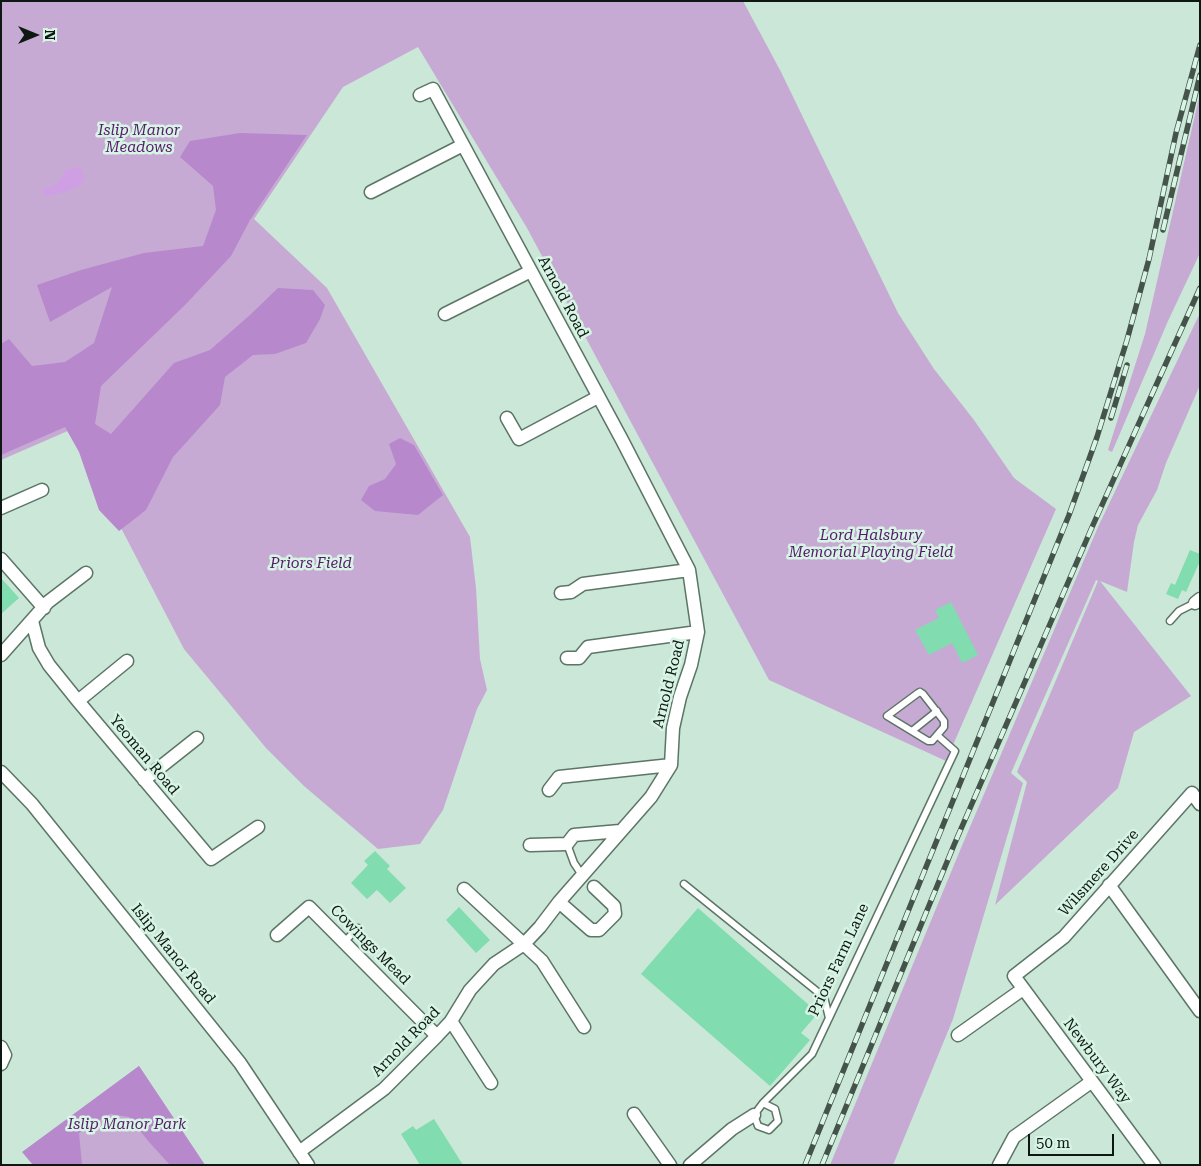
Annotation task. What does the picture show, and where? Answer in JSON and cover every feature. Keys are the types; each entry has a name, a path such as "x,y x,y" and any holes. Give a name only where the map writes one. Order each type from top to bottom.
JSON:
{"street":[{"name":"Arnold Road","path":"299,1152 384,1089 438,1036 451,1021 470,990 494,964 524,944 540,927 582,875 651,797 671,765 673,728 680,697 692,665 698,632 689,570 433,89 420,95"},
{"path":"371,192 463,144"},
{"path":"445,314 531,270"},
{"path":"507,418 518,439 598,397"},
{"path":"1,508 42,490"},
{"path":"1,559 44,608"},
{"path":"561,593 571,592 582,584 689,570"},
{"path":"1,655 48,602 86,573"},
{"name":"Yeoman Road","path":"32,621 39,648 49,665 211,859 258,827"},
{"path":"567,658 579,658 588,647 698,632"},
{"path":"78,701 127,661"},
{"path":"144,780 197,738"},
{"path":"549,790 559,777 671,765"},
{"name":"Islip Manor Road","path":"1,772 32,804 240,1063 308,1165"},
{"name":"Wilsmere Drive","path":"1014,976 1064,937 1192,793 1200,804"},
{"path":"530,846 567,844 574,835 620,831"},
{"path":"1109,886 1200,1011"},
{"path":"559,902 591,930 599,930 615,914 614,906 594,887"},
{"path":"464,889 542,961 584,1027"},
{"name":"Cowings Mead","path":"277,935 309,907 438,1036"},
{"name":"Newbury Way","path":"1014,976 1154,1165"},
{"path":"958,1035 1023,989"},
{"path":"451,1021 491,1083"},
{"path":"1,1047 5,1055 1,1064"},
{"path":"999,1165 1014,1137 1091,1082"},
{"path":"634,1114 670,1165"},
{"name":"Priors Farm Lane","path":"690,1165 732,1129 754,1115"}],"lane":[{"path":"1170,621 1179,611 1198,601"},
{"path":"918,692 923,694 937,711 945,724 938,736 932,741 928,741 888,716 918,692"},
{"path":"912,731 937,711"},
{"name":"Priors Farm Lane","path":"754,1115 763,1103 812,1054 956,751 938,736"},
{"path":"567,844 574,863 582,875"},
{"path":"684,884 824,997 829,1018"},
{"path":"344,942 358,928"},
{"path":"754,1115 758,1126 770,1130 778,1121 775,1109 763,1103"}],"green space":[{"path":"1,1 743,1 781,72 898,313 934,369 974,420 1014,478 1056,509 946,761 769,680 527,228 418,47 343,87 254,219 327,288 470,537 476,588 480,659 487,690 477,709 443,810 420,844 378,849 304,786 266,748 184,649 70,430 1,460"},
{"path":"1200,93 1200,253 1168,321 1112,452 1108,450 1145,334"},
{"path":"1200,313 1200,385 1166,463 1157,490 1138,525 1127,592 1100,581 1191,696 1134,732 1118,788 995,905 1027,782 1017,772 1098,581 1096,580 1011,773 1023,783 953,1019 893,1165 830,1165 961,848 1098,527"},
{"name":"Islip Manor Park","path":"139,1066 205,1165 33,1165 23,1152"}],"shaded area":[{"path":"240,133 307,135 250,220 231,256 185,305 101,386 95,424 111,434 174,363 210,350 278,288 313,290 325,305 320,319 306,343 275,354 253,355 225,377 220,405 173,457 146,510 119,531 99,510 79,452 65,427 1,455 1,344 9,339 32,366 65,362 94,343 112,287 50,322 37,285 81,270 144,253 203,246 216,210 213,186 180,157 190,141"},
{"path":"80,167 85,179 79,186 65,192 46,196 41,190 57,184 66,170"},
{"path":"400,438 414,445 443,495 418,515 375,511 361,500 369,486 385,479 396,464 389,444"},
{"name":"Islip Manor Park","path":"139,1066 205,1165 170,1165 129,1117 110,1114 79,1133 82,1165 33,1165 22,1152"}],"building":[{"path":"1190,550 1200,554 1200,561 1186,592 1182,590 1178,599 1166,594 1171,583 1175,585"},
{"path":"1,578 19,598 1,614"},
{"path":"951,602 978,655 962,663 952,643 929,655 915,630 939,618 935,610"},
{"path":"375,851 390,866 387,869 406,888 390,903 377,890 367,899 351,883 368,865 364,861"},
{"path":"459,907 490,940 476,953 446,920"},
{"path":"698,908 818,1013 801,1033 810,1040 770,1086 641,974"},
{"path":"434,1119 463,1165 420,1165 401,1134 413,1126 416,1130"}],"railway":[{"path":"805,1165 1069,515 1097,437 1127,340 1149,259 1176,133 1200,45"},
{"path":"1163,230 1200,75"},
{"path":"822,1165 954,845 1093,525 1200,288"},
{"path":"1111,418 1127,365"}],"park label":[{"name":"Islip Manor Meadows","path":"139,140"},
{"name":"Lord Halsbury Memorial Playing Field","path":"871,544"},
{"name":"Priors Field","path":"311,564"}]}
